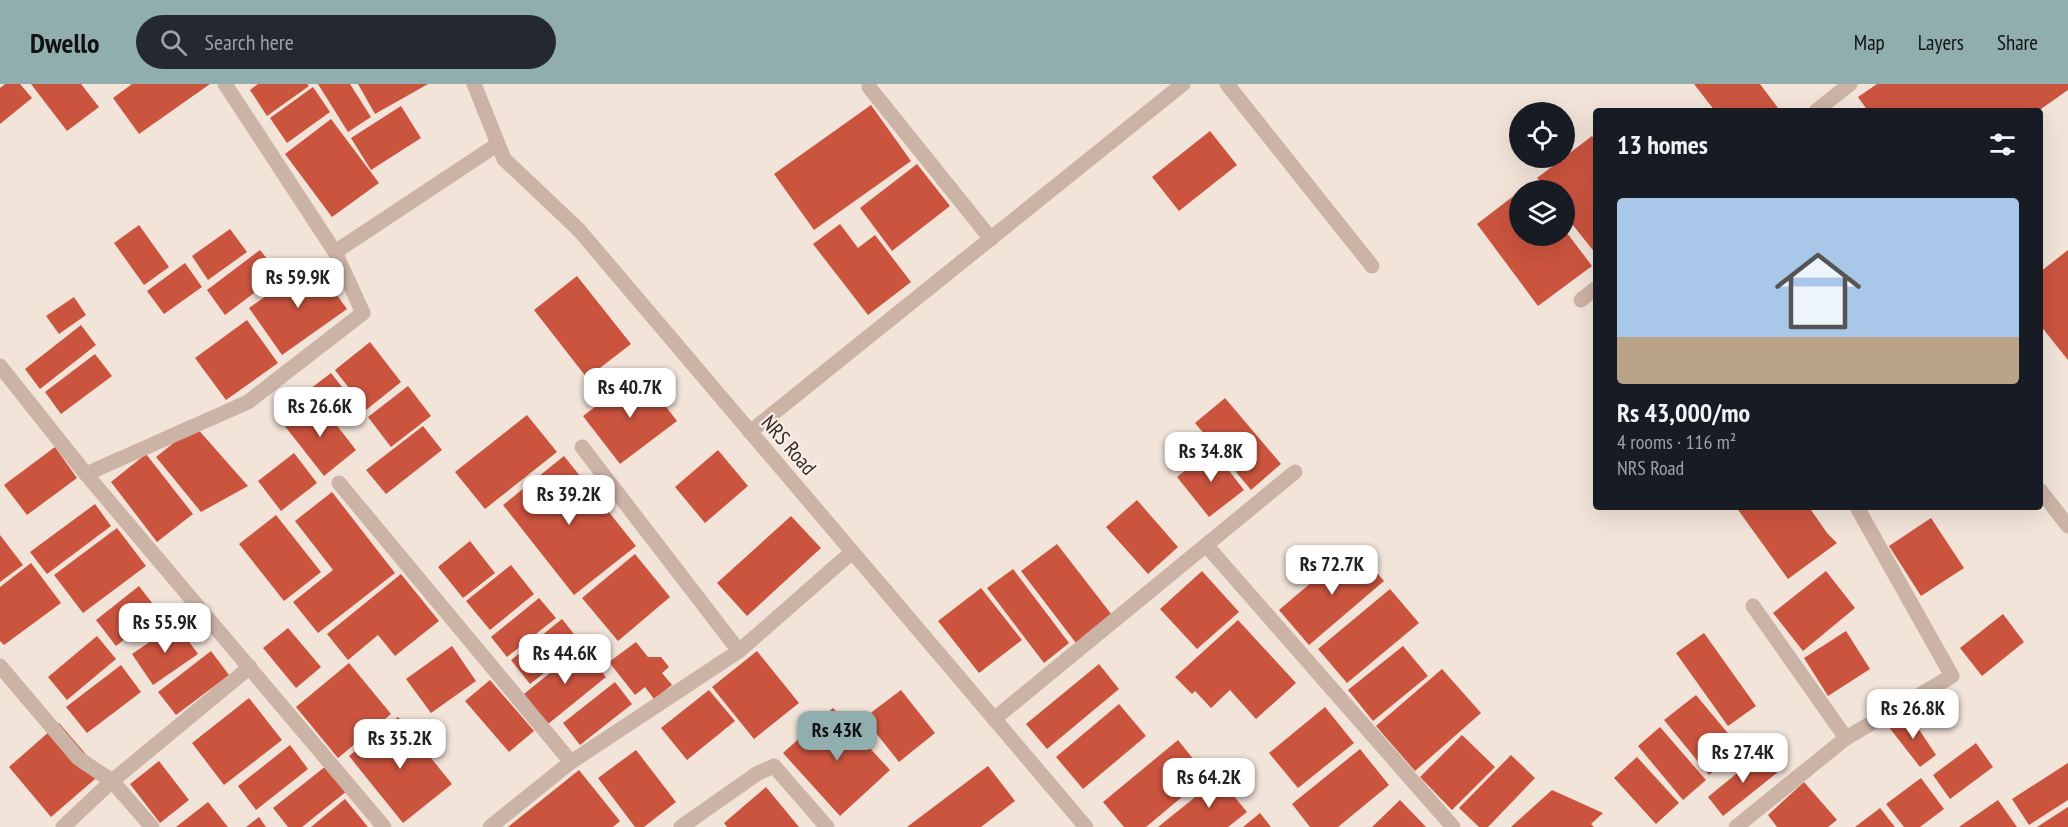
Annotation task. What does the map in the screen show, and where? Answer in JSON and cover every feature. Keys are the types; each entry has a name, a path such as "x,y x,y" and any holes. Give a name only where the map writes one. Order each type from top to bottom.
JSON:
{"street":[{"path":"86,474 248,402 363,313 335,252 225,84"},
{"name":"NRS Road","path":"474,84 504,159 579,230 1086,827"},
{"path":"750,432 1184,84"},
{"path":"1227,84 1372,266"},
{"path":"1820,108 1850,84"},
{"path":"868,87 991,239"},
{"path":"335,252 498,144"},
{"path":"1581,300 1593,290"},
{"path":"0,366 86,474 384,827"},
{"path":"582,447 739,651"},
{"path":"994,719 1294,472"},
{"path":"339,483 571,762"},
{"path":"2043,494 2068,526"},
{"path":"1736,827 1846,738 1952,676 1859,510"},
{"path":"1206,545 1453,827"},
{"path":"490,827 571,762 739,651 852,552"},
{"path":"1753,606 1846,738"},
{"path":"0,666 78,758 112,781 152,827"},
{"path":"63,827 112,781 250,667"},
{"path":"681,827 758,773 774,766 827,827"}],"building":[{"path":"5,84 20,84 32,98 0,124 0,88"},
{"path":"31,84 81,84 99,107 67,131"},
{"path":"132,84 210,84 139,134 113,98"},
{"path":"258,84 307,84 309,86 267,116 250,90"},
{"path":"318,84 350,84 371,117 348,132"},
{"path":"358,84 428,84 375,114"},
{"path":"1694,84 1760,84 1778,108 1713,108"},
{"path":"1877,84 2068,84 2068,90 2042,108 1866,108 1858,97"},
{"path":"313,87 330,112 287,143 270,118"},
{"path":"871,105 911,161 814,230 774,174"},
{"path":"401,106 421,138 371,170 351,138"},
{"path":"331,119 379,183 332,217 285,154"},
{"path":"1210,131 1237,165 1179,211 1152,177"},
{"path":"1592,136 1593,250 1575,228 1575,180 1539,180 1537,178 1550,168 1575,168 1575,149"},
{"path":"917,164 950,206 892,251 860,208"},
{"path":"1509,199 1509,246 1575,246 1575,244 1592,266 1538,306 1477,224"},
{"path":"840,224 858,248 875,235 911,282 868,315 813,244"},
{"path":"139,225 169,267 144,285 114,243"},
{"path":"230,229 247,252 208,280 192,256"},
{"path":"260,250 279,274 225,315 207,290"},
{"path":"2068,250 2068,360 2043,329 2043,270"},
{"path":"313,262 347,309 282,355 249,308"},
{"path":"185,263 202,287 164,314 147,291"},
{"path":"577,276 631,344 587,378 534,310"},
{"path":"74,297 86,315 59,334 46,316"},
{"path":"247,320 278,363 226,400 195,358"},
{"path":"81,325 96,345 40,389 25,369"},
{"path":"370,342 401,382 366,410 335,370"},
{"path":"95,354 112,376 61,414 45,392"},
{"path":"331,373 354,402 333,418 310,389"},
{"path":"640,373 677,421 620,464 583,416"},
{"path":"408,386 431,416 391,447 368,417"},
{"path":"1225,398 1281,464 1251,490 1195,423"},
{"path":"317,400 356,450 324,476 284,425"},
{"path":"527,415 557,452 485,509 455,472"},
{"path":"195,426 248,486 201,512 156,457"},
{"path":"423,426 442,450 386,494 366,470"},
{"path":"55,447 77,478 27,515 4,485"},
{"path":"1212,449 1244,490 1209,517 1177,477"},
{"path":"718,450 748,486 705,523 675,487"},
{"path":"294,453 317,483 281,511 258,481"},
{"path":"146,454 193,514 157,542 111,482"},
{"path":"564,456 636,546 574,595 503,505"},
{"path":"332,492 395,573 318,633 293,602 333,570 295,521"},
{"path":"1137,500 1178,547 1148,574 1106,527"},
{"path":"95,504 111,526 47,574 30,552"},
{"path":"1738,510 1811,510 1837,543 1788,579"},
{"path":"276,515 321,572 284,601 239,544"},
{"path":"791,516 821,548 747,616 717,583"},
{"path":"1931,518 1964,568 1921,596 1889,546"},
{"path":"117,528 146,566 83,613 54,575"},
{"path":"0,535 23,565 0,582"},
{"path":"470,541 495,573 463,598 438,567"},
{"path":"1057,544 1115,619 1079,647 1021,571"},
{"path":"1354,546 1384,581 1309,645 1279,610"},
{"path":"635,554 670,597 618,641 582,598"},
{"path":"31,563 61,603 4,645 0,641 0,587"},
{"path":"511,565 534,594 490,630 466,601"},
{"path":"1013,569 1069,643 1044,663 987,588"},
{"path":"1202,571 1239,612 1197,649 1160,609"},
{"path":"1826,571 1855,608 1803,651 1773,613"},
{"path":"401,574 439,621 395,656 378,635 348,660 327,634"},
{"path":"139,586 159,612 116,646 96,620"},
{"path":"981,588 1022,640 979,673 938,621"},
{"path":"1390,589 1419,623 1347,683 1318,649"},
{"path":"539,598 556,618 507,657 491,637"},
{"path":"2003,614 2024,642 1982,676 1960,648"},
{"path":"562,619 582,644 530,684 511,660"},
{"path":"1238,620 1296,683 1256,719 1230,690 1211,708 1195,691 1192,694 1175,677"},
{"path":"176,624 198,654 153,685 132,654"},
{"path":"288,628 321,667 296,688 263,648"},
{"path":"1846,631 1870,669 1828,696 1804,658"},
{"path":"1704,633 1756,706 1728,726 1676,653"},
{"path":"97,636 116,659 67,700 48,677"},
{"path":"636,642 648,657 661,657 669,667 662,673 672,685 654,699 645,687 635,695 609,662"},
{"path":"452,646 476,681 431,713 406,679"},
{"path":"1403,646 1428,676 1373,721 1348,690"},
{"path":"582,647 606,677 548,724 524,694"},
{"path":"211,651 229,675 176,715 158,692"},
{"path":"757,651 799,703 754,739 712,687"},
{"path":"349,663 391,714 338,758 296,707"},
{"path":"1099,664 1119,689 1047,749 1026,724"},
{"path":"121,665 141,692 87,733 66,707"},
{"path":"1442,669 1481,713 1415,771 1376,726"},
{"path":"490,680 534,731 509,752 465,701"},
{"path":"615,682 632,704 580,745 563,723"},
{"path":"709,690 735,721 687,760 661,728"},
{"path":"901,690 935,733 899,762 864,718"},
{"path":"1696,695 1741,749 1709,775 1664,720"},
{"path":"249,698 282,740 224,785 192,743"},
{"path":"1119,704 1146,736 1083,789 1056,757"},
{"path":"1325,707 1354,743 1298,788 1269,753"},
{"path":"833,708 890,770 840,816 783,753"},
{"path":"1908,713 1936,755 1920,767 1888,726"},
{"path":"398,717 452,784 403,823 349,756"},
{"path":"59,723 102,773 51,817 9,767"},
{"path":"1660,727 1706,780 1683,800 1638,746"},
{"path":"1462,735 1495,767 1452,810 1420,777"},
{"path":"1178,740 1207,776 1146,827 1124,827 1103,802"},
{"path":"1976,743 1993,767 1950,799 1933,775"},
{"path":"290,745 308,769 256,810 238,786"},
{"path":"1360,749 1389,785 1338,827 1310,827 1292,804"},
{"path":"636,750 676,802 644,827 635,827 598,778"},
{"path":"1764,751 1778,772 1723,816 1708,797"},
{"path":"1511,755 1535,778 1488,827 1479,827 1459,808"},
{"path":"1637,757 1679,803 1656,824 1614,778"},
{"path":"159,761 189,800 160,823 130,784"},
{"path":"2068,763 2068,800 2029,825 2012,799"},
{"path":"326,766 347,791 302,827 288,827 273,808"},
{"path":"988,766 1015,801 981,827 907,827"},
{"path":"579,770 620,821 613,827 508,827"},
{"path":"1219,778 1247,812 1228,827 1158,827"},
{"path":"1921,778 1944,809 1920,827 1904,827 1886,804"},
{"path":"1804,782 1837,820 1828,827 1777,827 1768,815"},
{"path":"766,787 799,827 727,827 724,823"},
{"path":"1552,790 1603,813 1591,824 1594,827 1511,827"},
{"path":"345,799 368,827 311,827"},
{"path":"1400,800 1426,827 1372,827"},
{"path":"1998,800 2017,827 1959,827"},
{"path":"208,802 228,827 176,827"},
{"path":"2068,807 2068,827 2037,827"},
{"path":"1880,808 1895,827 1855,827"},
{"path":"1260,813 1271,827 1243,827"},
{"path":"259,817 266,827 246,827"}]}
